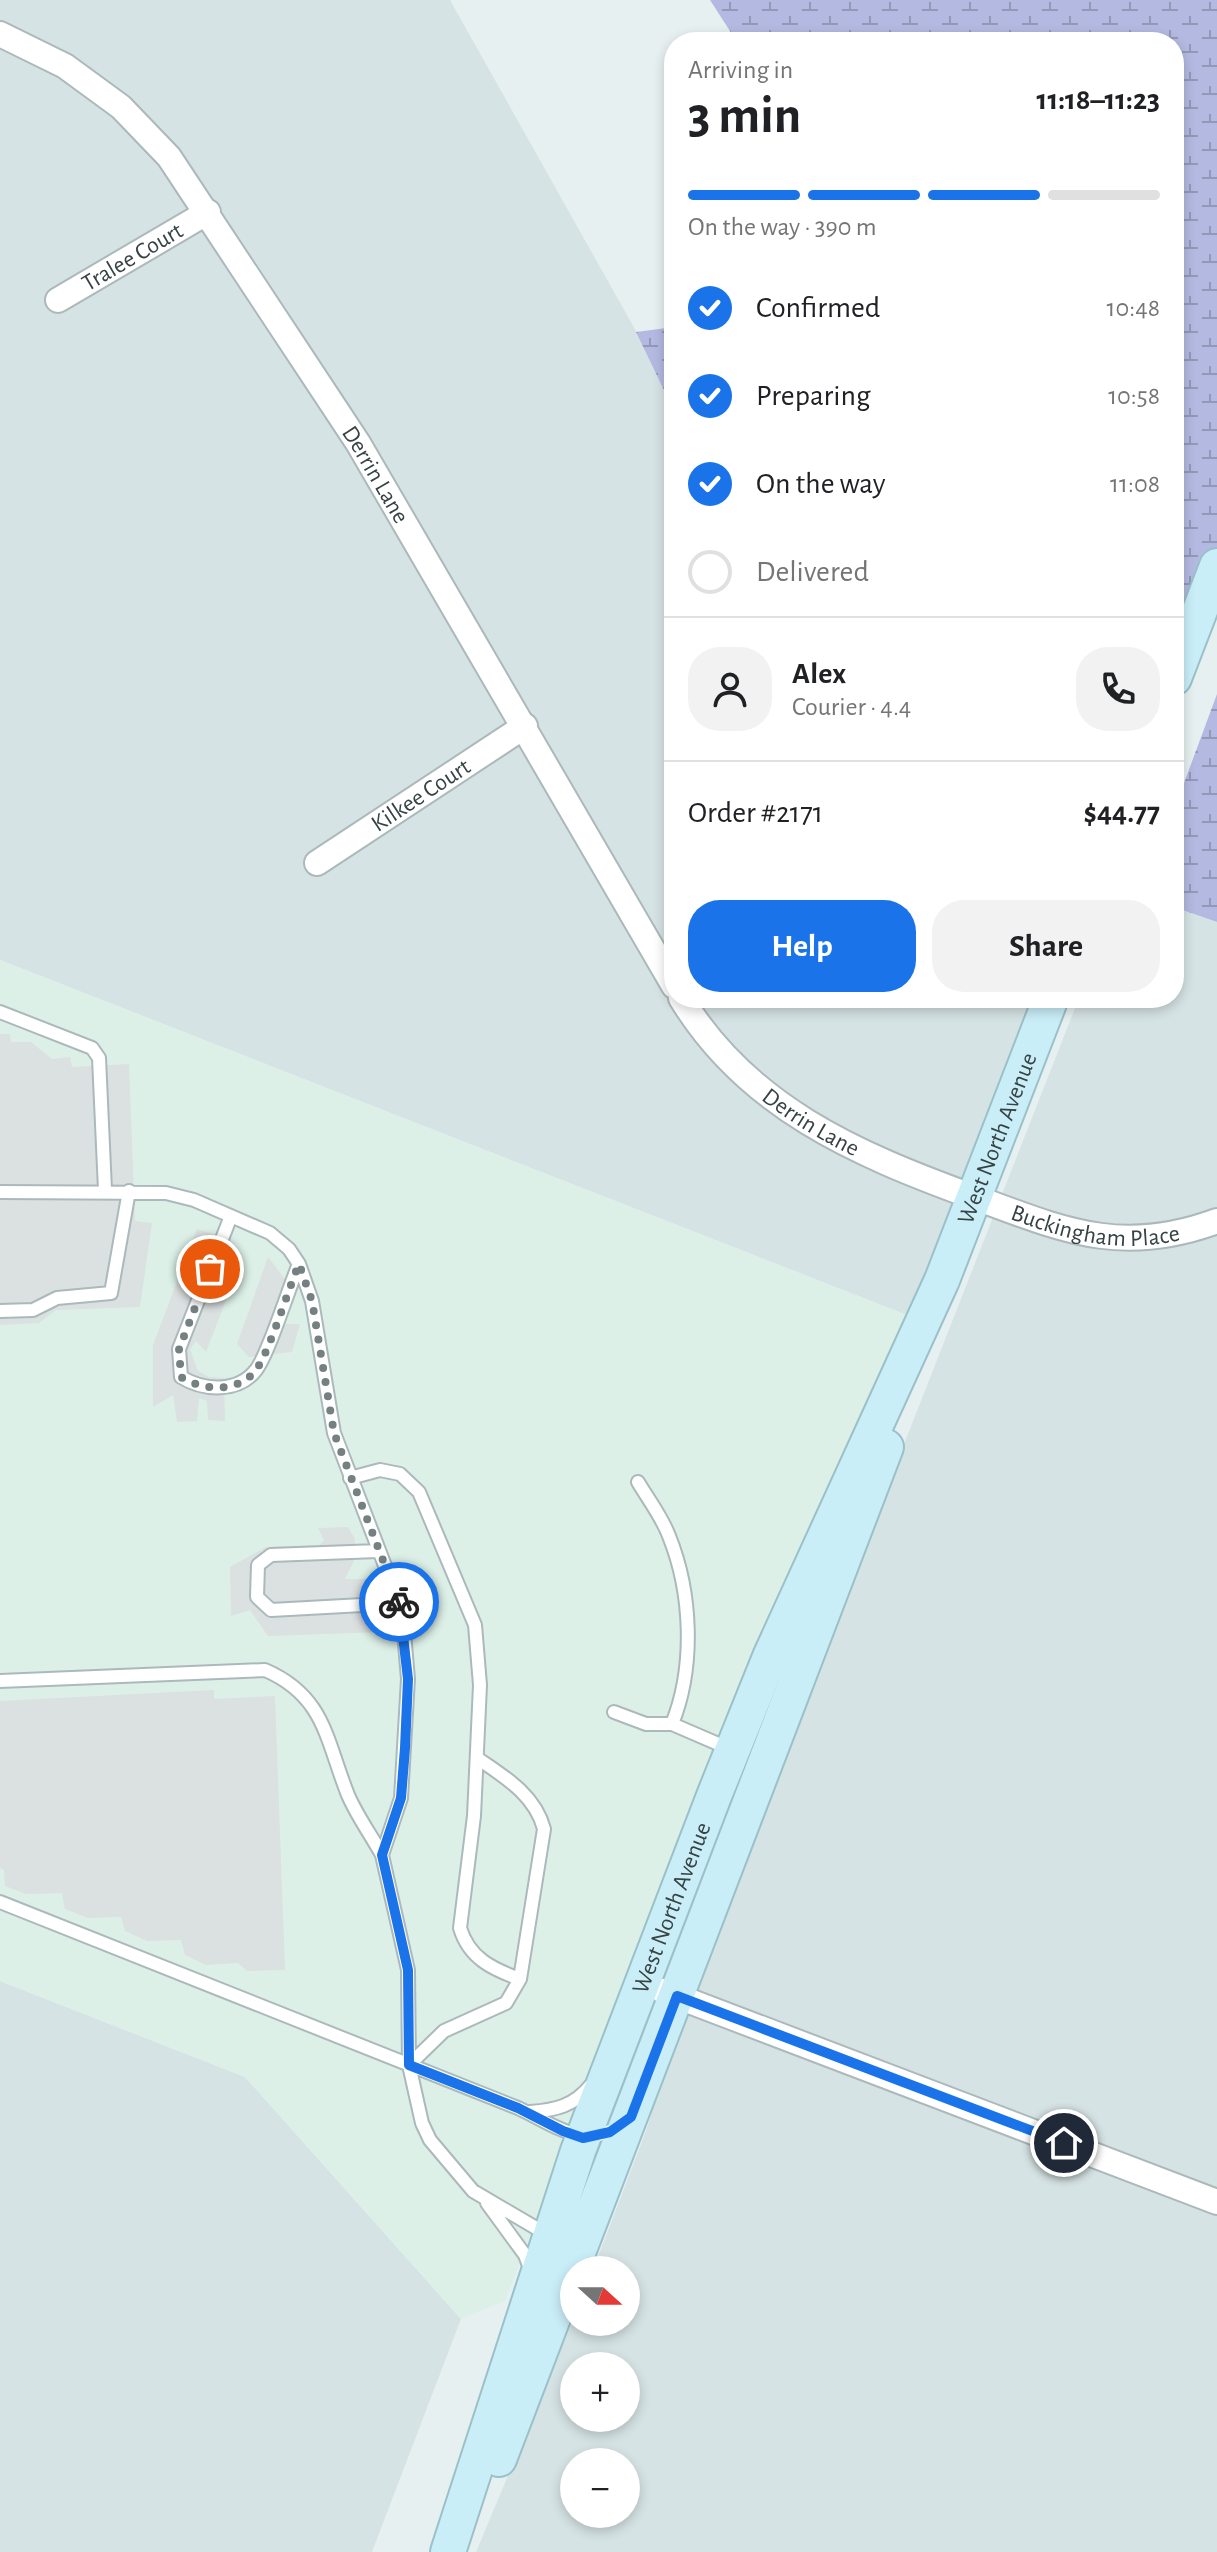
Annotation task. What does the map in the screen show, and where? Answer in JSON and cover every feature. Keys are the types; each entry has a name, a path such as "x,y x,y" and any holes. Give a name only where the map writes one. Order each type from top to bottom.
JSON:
{"main road":[{"path":"1184,652 1217,566"},
{"name":"West North Avenue","path":"461,2552 677,1996 749,1757 848,1482 942,1280 1047,1008"},
{"name":"West North Avenue","path":"448,2552 551,2260 583,2138 638,1994 749,1757"}],"street":[{"name":"Derrin Lane","path":"0,34 65,66 121,107 169,157 358,443 664,969"},
{"name":"Tralee Court","path":"58,300 208,212"},
{"name":"Kilkee Court","path":"317,863 525,726"},
{"name":"Derrin Lane","path":"689,1008 721,1048 763,1092 825,1135 899,1171 975,1198"},
{"name":"Buckingham Place","path":"975,1198 1053,1228 1115,1239 1196,1229 1217,1221"},
{"path":"638,1994 677,1996 1217,2202"}],"lane":[{"path":"0,1012 92,1048 99,1058 105,1190"},
{"path":"0,1192 105,1190 166,1193 270,1233 289,1249 299,1264 312,1301 334,1433 399,1603 408,1679 405,1748 401,1798 382,1855"},
{"path":"0,1311 33,1310 57,1298 111,1293 129,1191"},
{"path":"231,1216 179,1349 181,1377 197,1387 235,1386 256,1370 299,1264"},
{"path":"350,1478 380,1470 400,1474 419,1492 475,1625 480,1685 477,1758 474,1816 460,1928 465,1944 491,1969 520,1979"},
{"path":"638,1482 669,1535 685,1598 688,1649 682,1700 672,1724"},
{"path":"378,1551 271,1555 258,1565 257,1597 271,1610 399,1603"},
{"path":"0,1681 265,1670 285,1679 306,1695 319,1715 349,1798 382,1855 408,1970 409,2065 422,2123 430,2140 473,2191 551,2260"},
{"path":"614,1712 646,1724 672,1724 749,1757"},
{"path":"409,2065 444,2031 506,2003 520,1979 544,1829 539,1810 513,1783 477,1758"},
{"path":"0,1902 527,2112 583,2138 610,2132 631,2117"},
{"path":"527,2112 564,2107 589,2088 638,1994"},
{"path":"485,2200 525,2255 551,2260"},
{"path":"512,2426 551,2260"}],"shaded area":[{"path":"0,0 450,0 636,331 664,390 664,1008 1051,1008 917,1319 0,960"},
{"path":"1184,910 1217,922 1217,2552 476,2552 566,2336 640,2336 640,2256 598,2256 646,2131 675,2036 714,1950 906,1439 1075,1008 1184,1008"},
{"path":"0,960 917,1319 609,2037 505,2301 461,2319 245,2077 0,1981"},
{"path":"0,1034 10,1034 11,1042 31,1042 52,1059 70,1057 72,1067 129,1064 135,1221 152,1223 140,1307 56,1310 39,1323 0,1325"},
{"path":"197,1229 231,1240 242,1259 206,1352 196,1341 190,1349 198,1371 209,1377 224,1378 225,1421 208,1420 207,1401 199,1398 197,1421 177,1422 173,1395 153,1407 153,1345"},
{"path":"268,1257 295,1292 282,1324 300,1324 292,1352 249,1357 237,1344"},
{"path":"348,1527 355,1539 354,1561 345,1579 374,1579 369,1594 372,1619 380,1632 268,1636 250,1610 231,1616 230,1567 266,1547 319,1545 324,1540 318,1528"},
{"path":"214,1690 214,1699 275,1696 285,1970 247,1971 238,1963 206,1965 185,1955 181,1940 147,1941 125,1931 121,1917 88,1918 65,1909 62,1893 26,1894 5,1886 4,1870 0,1868 0,1701"},
{"path":"0,1981 245,2077 461,2319 372,2552 0,2552"}],"green space":[{"path":"710,0 1217,0 1217,582 1184,672 1184,32 731,32"},
{"path":"664,328 664,390 636,332"},
{"path":"1217,694 1217,922 1184,910 1184,783"}],"way so far":[{"path":"210,1269 179,1349 181,1377 197,1387 235,1386 256,1370 299,1264 312,1301 334,1433 399,1602"}],"route":[{"path":"399,1602 408,1679 405,1748 401,1798 382,1855 408,1970 409,2065 518,2108 583,2138 610,2132 631,2117 677,1996 1064,2143"}]}
